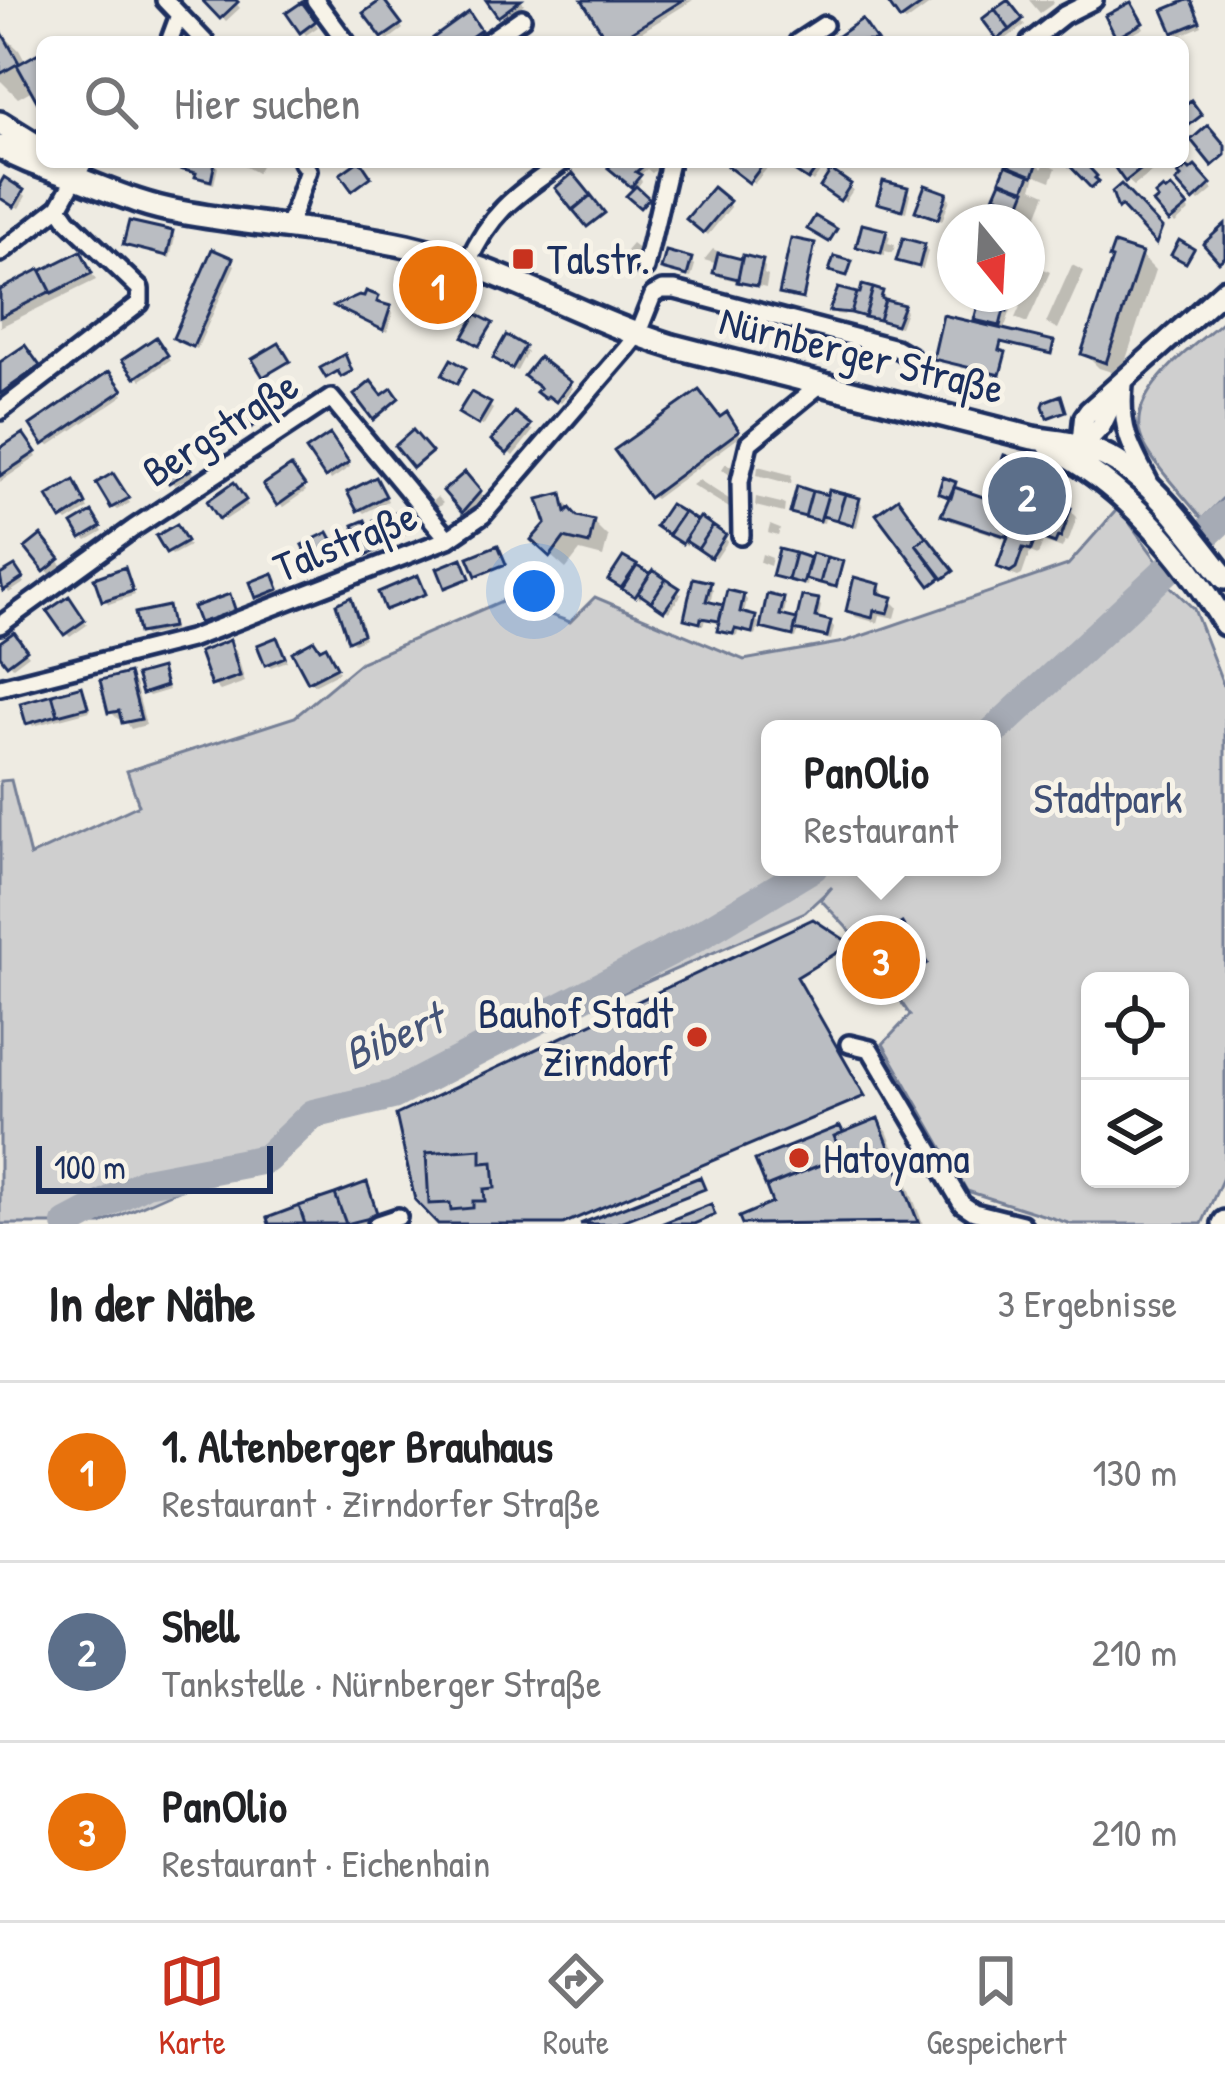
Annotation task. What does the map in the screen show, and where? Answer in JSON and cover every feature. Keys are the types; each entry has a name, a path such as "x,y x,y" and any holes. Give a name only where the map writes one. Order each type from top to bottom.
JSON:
{"main road":[{"path":"0,123 36,145"},
{"name":"Nürnberger Straße","path":"0,147 36,167"},
{"name":"Nürnberger Straße","path":"50,168 80,170 98,189 176,212 404,246 468,262 672,346 1112,459 1160,497 1221,573"},
{"name":"Nürnberger Straße","path":"1077,452 1149,523 1221,615"}],"street":[{"path":"165,0 199,36"},
{"path":"315,0 342,36"},
{"path":"1038,36 1094,0"},
{"path":"172,36 179,15"},
{"path":"496,36 521,18"},
{"path":"808,36 824,25"},
{"path":"288,228 309,168"},
{"path":"468,262 481,234 507,202 555,168"},
{"path":"645,268 669,168"},
{"path":"0,253 59,207 80,170"},
{"path":"0,411 140,303 140,289 59,207"},
{"path":"1077,452 1084,418 1225,289"},
{"name":"Nürnberger Straße","path":"637,335 653,296 675,290 896,348 910,356"},
{"name":"Talstraße","path":"0,687 190,640 448,539 483,515 637,335"},
{"path":"1124,380 1124,430 1160,497"},
{"path":"741,536 740,481 749,443 820,384"},
{"name":"Bergstraße","path":"0,625 134,528 332,398 448,539"},
{"path":"849,1044 870,1049 962,1204 974,1212 1022,1224"},
{"path":"377,1224 398,1217"}],"green space":[{"path":"1225,319 1225,496 1202,519 1144,444 1141,408 1163,374"},
{"name":"Stadtpark","path":"1121,505 1170,578 1167,583 1194,609 1225,689 1225,1173 1202,1224 1071,1224 967,1191 883,1044 910,1015 860,942 821,900 832,887 805,912 101,1224 0,1224 0,781 11,780 30,856 139,805 127,771 295,717 361,662 506,599 570,622 595,597 744,660 844,642 1068,565"}],"building":[{"path":"202,0 236,0 238,2 220,19"},
{"path":"384,0 402,24 380,36 363,13"},
{"path":"486,0 521,0 498,17"},
{"path":"582,0 683,0 625,36 604,36"},
{"path":"886,0 928,0 900,20"},
{"path":"1008,0 1023,19 1010,30 995,9"},
{"path":"1187,0 1200,22 1173,33 1163,10"},
{"path":"302,2 316,21 300,33 286,13"},
{"path":"1131,2 1143,23 1115,36 1105,16"},
{"path":"995,9 1010,30 995,36 982,19"},
{"path":"469,12 481,30 472,36 436,36"},
{"path":"862,19 874,36 838,36"},
{"path":"0,29 19,63 0,74"},
{"path":"36,54 36,99 17,65"},
{"path":"1189,102 1202,115 1189,125"},
{"path":"1208,125 1225,145 1225,155 1212,166 1191,140"},
{"path":"1195,166 1211,184 1193,201 1176,182 1181,177 1178,174"},
{"path":"175,168 214,168 211,181 195,177 196,173"},
{"path":"348,168 365,168 371,177 352,191 340,174"},
{"path":"608,168 641,168 631,187"},
{"path":"730,168 760,168 749,183"},
{"path":"790,168 817,168 808,180"},
{"path":"1005,168 1030,175 1024,190 1000,180"},
{"path":"1013,168 1036,168 1033,176"},
{"path":"1072,168 1090,168 1099,181 1091,188"},
{"path":"1115,168 1142,168 1125,182"},
{"path":"831,170 851,184 840,201 820,187"},
{"path":"573,173 591,195 572,210 555,188"},
{"path":"4,177 24,190 14,207 0,198"},
{"path":"883,181 908,187 902,210 877,203"},
{"path":"1001,181 1026,190 1020,204 995,195"},
{"path":"1121,184 1162,228 1156,244 1121,206 1118,209 1112,192"},
{"path":"925,185 947,193 943,204 937,204 937,219 915,211"},
{"path":"636,186 649,198 640,208 626,196"},
{"path":"713,187 730,201 703,233 686,219"},
{"path":"1171,187 1188,206 1169,222 1153,203 1158,199 1155,195"},
{"path":"591,195 605,213 587,227 573,210"},
{"path":"994,195 1016,204 990,204"},
{"path":"815,216 837,229 829,242 807,229"},
{"path":"129,221 173,231 167,256 123,245"},
{"path":"862,224 887,230 881,253 856,247"},
{"path":"1225,224 1225,257 1219,262 1203,244"},
{"path":"791,238 815,243 803,299 779,294"},
{"path":"903,238 925,244 919,267 896,261"},
{"path":"1179,240 1194,249 1186,263 1171,255"},
{"path":"1114,244 1142,253 1106,363 1081,354"},
{"path":"212,249 233,258 193,347 173,338"},
{"path":"81,251 92,273 52,293 41,271"},
{"path":"666,251 692,258 687,276 661,269"},
{"path":"718,253 742,259 738,279 713,273"},
{"path":"743,255 763,260 757,286 737,282"},
{"path":"834,256 852,261 847,276 829,271"},
{"path":"40,269 51,291 0,317 0,290"},
{"path":"431,269 472,287 461,312 420,294"},
{"path":"862,285 873,288 865,317 851,313"},
{"path":"838,288 857,293 851,313 829,311"},
{"path":"873,288 883,291 885,300 879,320 865,317"},
{"path":"366,291 379,296 377,302 391,306 383,330 334,306 364,296"},
{"path":"885,300 904,305 896,325 879,320"},
{"path":"976,312 1004,312 1000,326 974,320"},
{"path":"476,314 493,323 479,346 463,337"},
{"path":"943,315 1054,341 1051,354 1001,342 999,350 1006,352 1000,375 933,359"},
{"path":"506,335 525,346 512,369 493,358"},
{"path":"156,337 168,355 135,378 122,360"},
{"path":"279,343 290,361 263,377 252,359"},
{"path":"25,345 40,366 0,394 0,362"},
{"path":"345,354 352,371 341,377 338,371 326,378 320,368"},
{"path":"539,357 571,382 556,402 536,392 540,388 524,376"},
{"path":"451,359 466,368 457,384 442,375"},
{"path":"109,371 123,390 43,445 30,425"},
{"path":"292,381 301,396 284,406 275,391"},
{"path":"371,381 382,395 392,388 399,398 373,420 354,395"},
{"path":"699,390 720,417 727,412 739,431 649,498 614,450"},
{"path":"471,392 491,403 478,425 458,413"},
{"path":"1061,395 1066,411 1047,418 1045,401"},
{"path":"264,401 273,415 245,431 236,417"},
{"path":"515,412 531,425 507,454 491,440"},
{"path":"413,430 432,452 413,468 395,446"},
{"path":"23,433 36,452 0,476 0,448"},
{"path":"330,434 349,462 325,478 306,450"},
{"path":"180,449 192,469 169,483 157,463"},
{"path":"1004,455 1027,463 1020,483 1043,492 1038,509 1013,499 1011,505 988,497"},
{"path":"291,466 305,486 277,506 263,485"},
{"path":"465,472 481,491 462,513 443,491"},
{"path":"113,473 129,498 111,508 96,483"},
{"path":"376,477 386,496 357,511 347,492"},
{"path":"943,477 956,482 951,498 938,493"},
{"path":"74,480 86,504 61,520 47,496"},
{"path":"234,482 246,500 219,519 207,501"},
{"path":"797,486 812,491 805,517 790,513"},
{"path":"954,487 1018,509 1008,537 941,515"},
{"path":"829,490 845,494 837,520 822,516"},
{"path":"812,491 828,495 820,521 805,517"},
{"path":"562,493 566,512 570,508 577,516 594,520 589,544 564,538 550,557 531,540 546,523 538,499"},
{"path":"845,494 860,498 853,525 837,520"},
{"path":"1038,496 1071,508 1061,537 1055,543 1036,536 1031,550 1023,548 1016,568 1010,572 997,567 1021,500 1035,505"},
{"path":"898,498 926,537 916,544 941,578 930,586 876,514"},
{"path":"670,504 683,512 668,535 655,526"},
{"path":"401,510 408,529 381,539 374,520"},
{"path":"92,512 101,527 81,539 72,524"},
{"path":"684,512 697,521 682,544 668,535"},
{"path":"700,517 713,526 698,549 684,540"},
{"path":"365,520 378,550 366,555 353,525"},
{"path":"177,524 187,541 166,553 156,536"},
{"path":"713,526 726,535 711,558 698,549"},
{"path":"328,532 340,554 314,568 302,545"},
{"path":"41,535 60,559 44,572 25,548"},
{"path":"927,536 954,571 943,579 916,544"},
{"path":"498,545 506,564 476,576 468,557"},
{"path":"779,549 795,553 788,580 772,576"},
{"path":"795,553 810,558 803,584 788,580"},
{"path":"812,553 827,557 820,583 805,579"},
{"path":"623,557 637,565 621,588 608,580"},
{"path":"827,557 843,561 836,587 820,583"},
{"path":"462,558 470,578 445,588 437,568"},
{"path":"15,566 23,578 3,591 0,575"},
{"path":"637,566 650,574 635,597 622,589"},
{"path":"125,567 133,591 102,601 94,578"},
{"path":"653,570 666,579 651,602 638,593"},
{"path":"273,573 279,589 256,598 250,582"},
{"path":"418,575 426,594 385,610 378,592"},
{"path":"854,577 880,584 878,593 893,597 888,613 874,610 872,618 846,611"},
{"path":"693,578 711,582 706,601 723,605 719,621 684,619"},
{"path":"666,579 680,588 664,611 651,602"},
{"path":"727,590 744,594 740,612 756,616 752,633 717,631"},
{"path":"230,594 237,615 199,623 193,607"},
{"path":"767,594 784,598 780,615 797,619 793,636 760,628"},
{"path":"69,596 85,620 64,635 47,611"},
{"path":"802,596 819,599 815,617 831,621 827,637 794,630"},
{"path":"351,597 363,634 348,641 336,604"},
{"path":"168,606 172,627 139,633 135,613"},
{"path":"14,632 27,650 7,665 0,656 0,642"},
{"path":"277,637 285,657 265,665 257,645"},
{"path":"230,640 240,676 211,686 199,652"},
{"path":"314,640 320,649 326,646 337,667 308,682 292,652"},
{"path":"161,668 166,686 142,694 136,675"},
{"path":"129,673 141,719 122,723 119,711 108,713 100,680"},
{"path":"82,686 88,707 58,715 52,694"},
{"path":"52,694 58,715 26,724 20,703"},
{"name":"Bauhof Stadt Zirndorf","path":"813,919 851,944 797,977 865,1096 563,1224 438,1224 415,1200 396,1115"},
{"path":"902,923 927,963 890,986 865,946"},
{"path":"878,1118 918,1222 742,1224 739,1217 772,1203 766,1187 842,1156 834,1136"},
{"name":"Hatoyama","path":"840,1126 843,1132 834,1136 842,1156 766,1187 755,1160"},
{"path":"481,1149 481,1163 493,1162 495,1188 484,1189 485,1201 473,1201 473,1208 451,1210 450,1203 429,1204 426,1153"},
{"path":"700,1177 705,1189 615,1224 580,1224"},
{"path":"367,1182 378,1216 346,1224 335,1194"},
{"path":"335,1194 346,1224 305,1224 299,1206"},
{"path":"711,1204 715,1215 694,1224 661,1224"},
{"path":"299,1206 305,1224 269,1224 267,1218"}],"waterway":[{"name":"Bibert","path":"1001,725 1225,516"},
{"name":"Bibert","path":"67,1224 146,1182 266,1159 313,1114 393,1095 695,938 798,876"}],"place":[{"name":"Talstr.","path":"523,259"},
{"name":"1. Altenberger Brauhaus","path":"438,285"},
{"name":"Shell","path":"1027,496"},
{"name":"PanOlio","path":"881,960"},
{"name":"Bauhof Stadt Zirndorf","path":"697,1037"},
{"name":"Hatoyama","path":"799,1158"}]}
